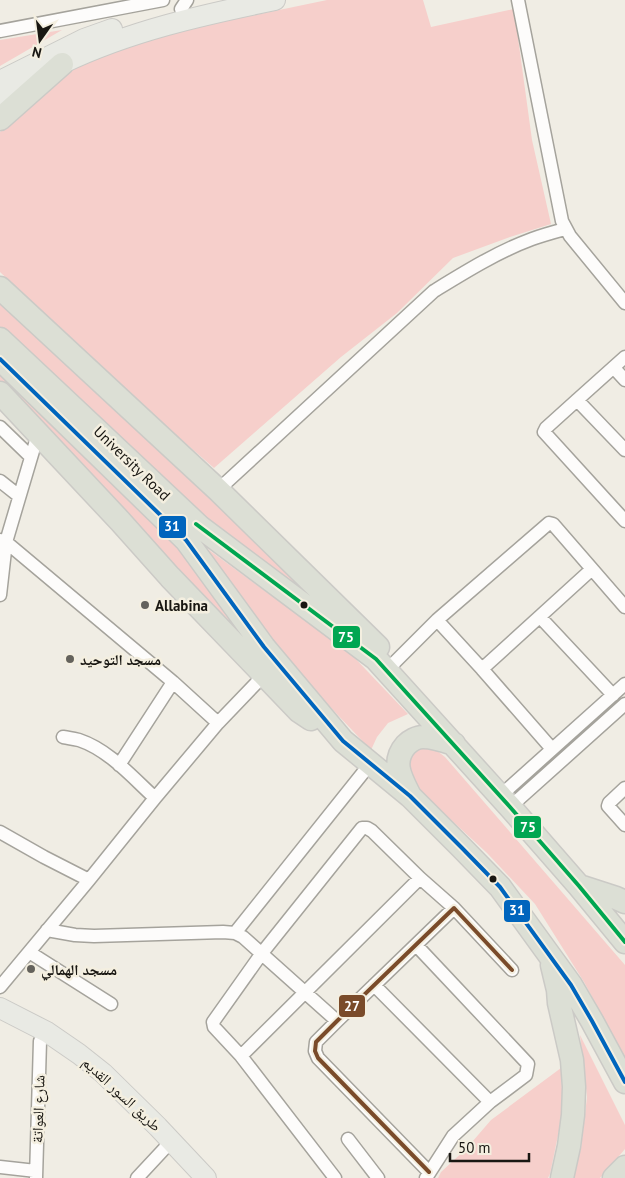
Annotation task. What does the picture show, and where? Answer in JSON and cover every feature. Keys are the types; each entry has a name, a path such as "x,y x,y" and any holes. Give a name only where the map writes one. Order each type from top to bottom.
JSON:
{"highway":[{"path":"0,119 62,64"},
{"path":"0,289 218,490 377,644 382,664"},
{"name":"University Road","path":"0,339 22,369 186,540 264,647 343,741 410,796 500,888 571,985 625,1082"},
{"name":"University Road","path":"0,359 22,369 200,527 382,664 579,886 625,942"},
{"path":"0,393 170,577 299,711 343,741"},
{"path":"410,796 399,771 398,760 401,752 410,741 422,737 454,744"},
{"path":"579,886 625,902"},
{"path":"551,959 572,1060 574,1087 570,1138 562,1178"},
{"path":"614,1178 625,1167"}],"main road":[{"path":"0,81 84,39 184,5 218,0"},
{"path":"0,99 62,64 135,34 240,3 274,0"},
{"name":"طريق السور القديم","path":"0,1008 47,1032 103,1073 206,1178"},
{"name":"طريق السور القديم","path":"0,1021 40,1041 100,1081 121,1100 191,1178"}],"street":[{"path":"0,31 163,0"},
{"path":"518,0 560,214 565,229 625,303"},
{"path":"218,490 434,292 498,254 532,239 565,229"},
{"path":"625,357 546,428 544,432 625,521"},
{"path":"614,368 625,380"},
{"path":"577,400 625,450"},
{"path":"0,427 31,457"},
{"path":"0,595 3,541 38,434"},
{"path":"0,481 19,496"},
{"path":"382,664 437,620 549,523 553,524 625,607"},
{"path":"3,541 173,682 218,722"},
{"path":"482,669 592,569"},
{"path":"540,617 613,695"},
{"path":"437,620 552,748"},
{"path":"0,987 218,722 264,675"},
{"path":"119,765 173,682"},
{"path":"505,802 552,748 625,684"},
{"path":"505,802 625,704"},
{"path":"64,737 79,740 100,751 119,765 155,798"},
{"path":"234,933 370,764"},
{"path":"625,788 608,806 625,825"},
{"path":"336,1178 240,1056 214,1027 213,1022 262,953 362,828 372,831 454,908 512,970"},
{"path":"0,832 89,880"},
{"path":"240,1056 420,878"},
{"path":"416,945 528,1064 526,1075 490,1102 453,1136 427,1175 318,1058 315,1051 316,1042 454,908"},
{"path":"47,930 94,936 234,933 243,936 337,1021"},
{"path":"29,952 111,1004"},
{"path":"374,985 490,1102"},
{"name":"شارع العواتة","path":"36,1174 40,1041"},
{"path":"348,1139 378,1178"},
{"path":"137,1178 165,1148"},
{"path":"0,1168 36,1174"}],"shaded area":[{"path":"327,0 423,0 431,27 514,9 532,140 551,224 453,258 397,313 341,357 214,468 106,372 0,272 0,132 42,93 80,65 107,51 174,32"},
{"path":"62,30 0,66 0,40"},
{"path":"0,297 346,620 198,520 0,328"},
{"path":"0,367 156,520 298,700 0,384"},
{"path":"205,547 351,654 408,714 388,723 377,737 371,750 296,671"},
{"path":"431,746 445,757 625,965 625,1058 584,982 535,904 487,853 409,781 407,756 419,748"},
{"path":"580,1035 625,1125 625,1149 600,1178 573,1178 581,1148 587,1097"},
{"path":"561,1068 561,1121 548,1178 438,1178 441,1172 466,1149 491,1120"}],"transit line":[{"name":"31","path":"0,359 186,540 264,647 343,741 410,796 500,887 571,985 625,1082"},
{"name":"75","path":"196,524 376,659 510,807 625,942"},
{"name":"27","path":"429,1172 318,1058 315,1051 316,1042 454,908 512,970"}],"place":[{"name":"Allabina","path":"145,605"},
{"name":"مسجد التوحيد","path":"70,659"},
{"name":"مسجد الهمالي","path":"31,969"}]}
